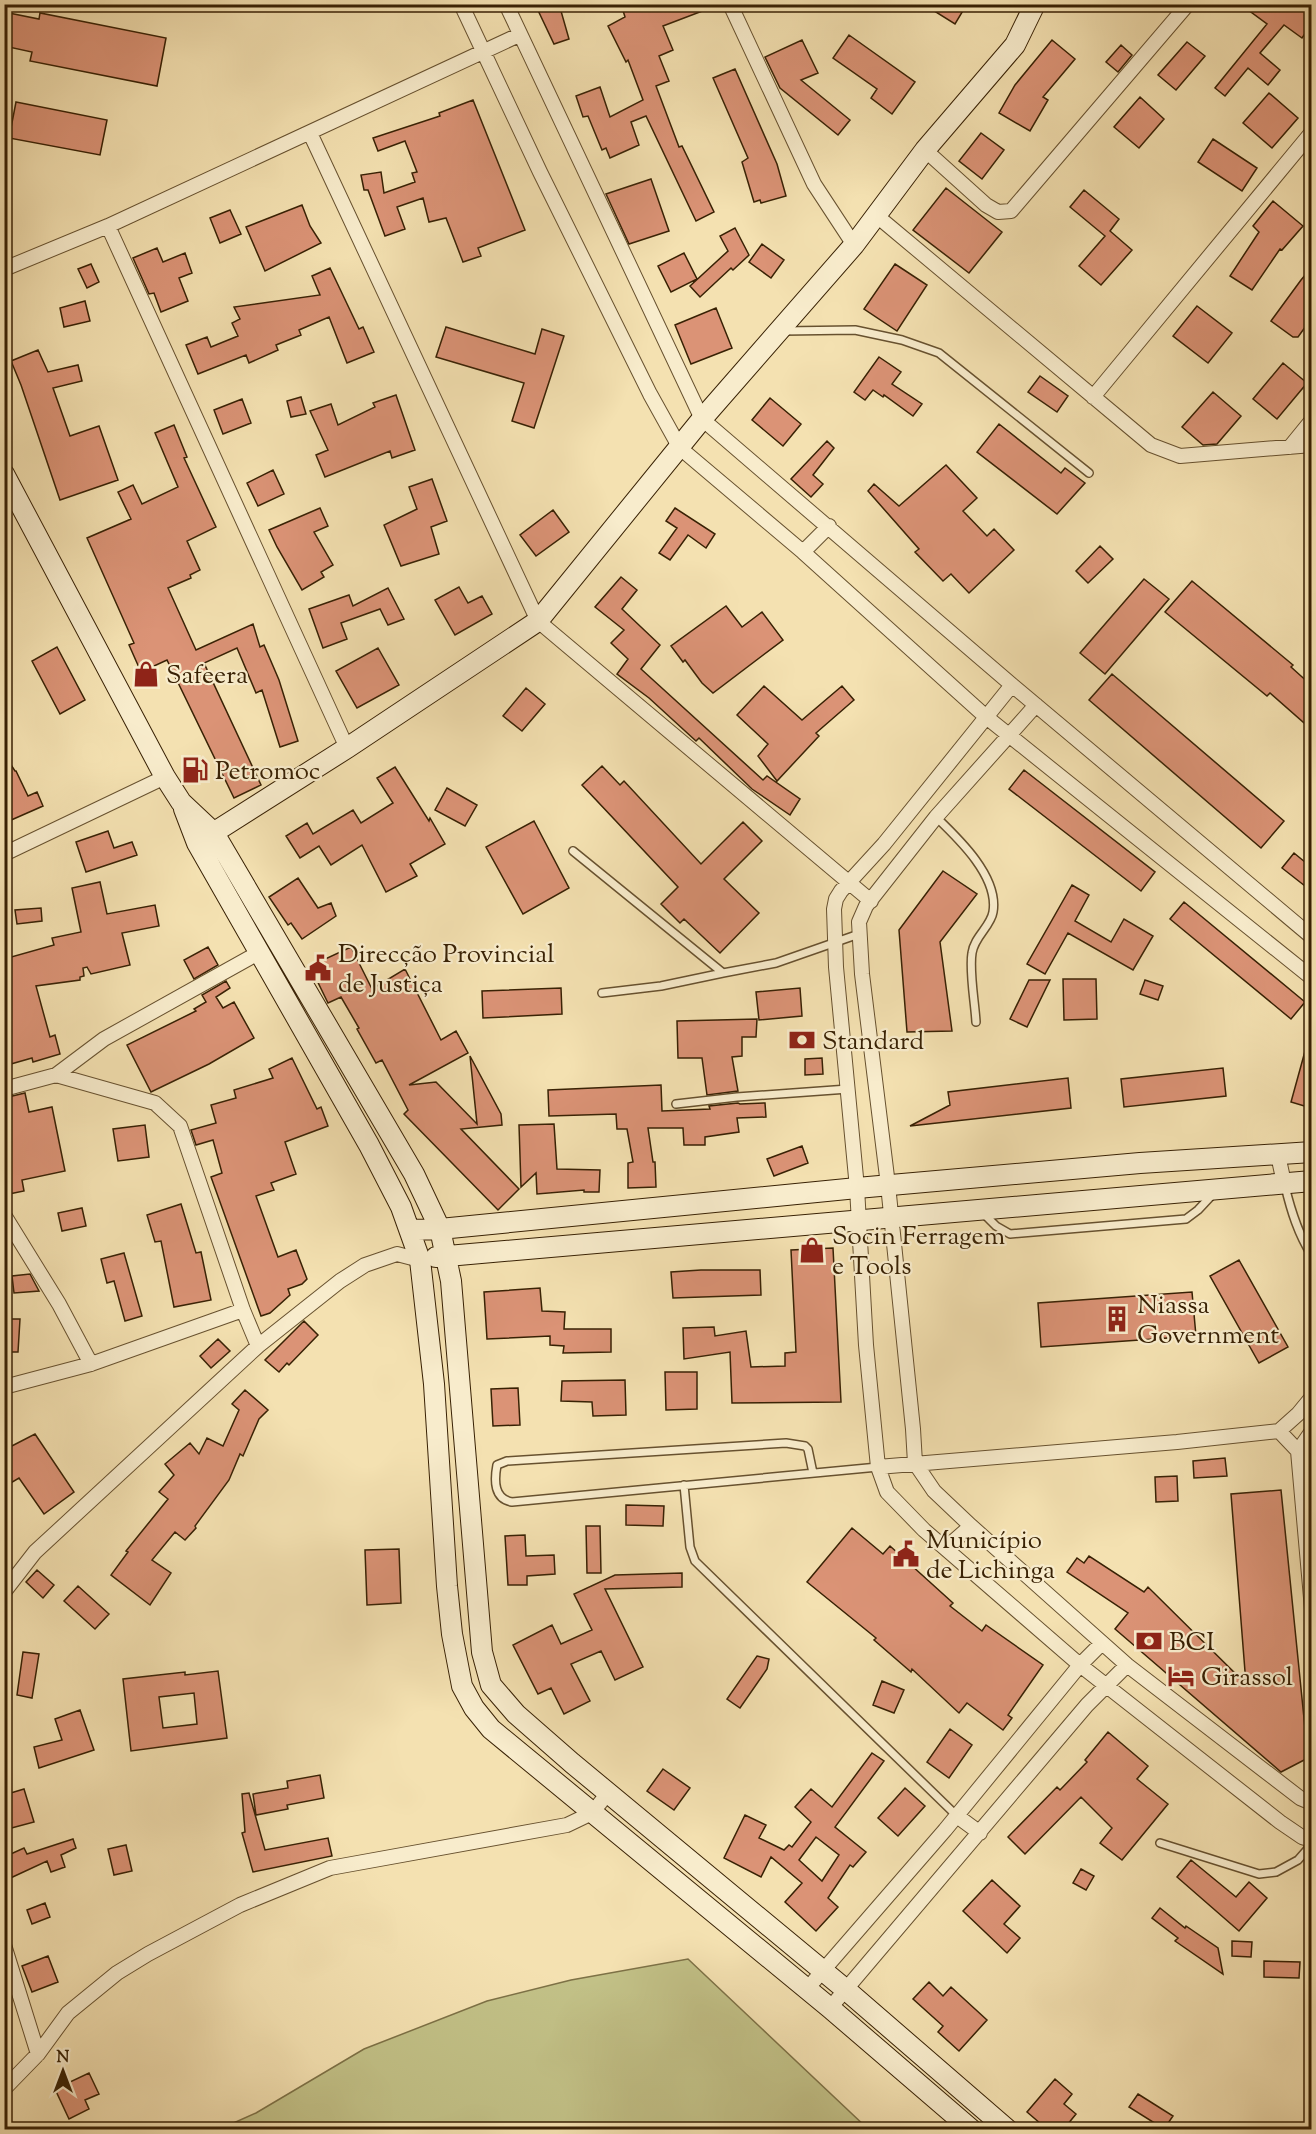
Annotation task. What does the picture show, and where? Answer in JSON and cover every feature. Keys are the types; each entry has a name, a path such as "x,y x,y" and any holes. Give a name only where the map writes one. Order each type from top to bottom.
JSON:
{"main road":[{"path":"206,838 347,748 538,621 702,418 854,245 925,150 1014,45 1035,4"},
{"path":"4,474 165,777 206,838 414,1174 440,1229 451,1281 482,1652 491,1685 516,1714 823,1970 1008,2130"},
{"path":"206,838 260,952 369,1145 410,1230 420,1260 434,1384 447,1586 462,1686 474,1708 491,1729 830,2008 972,2130"},
{"path":"410,1230 1140,1163 1311,1152"},
{"path":"1140,1163 1142,1196"},
{"path":"1042,1172 1046,1204"},
{"path":"420,1260 1311,1181"},
{"path":"439,1454 465,1452"},
{"path":"442,1503 469,1500"},
{"path":"474,1708 491,1685"},
{"path":"678,1883 696,1866"},
{"path":"954,2115 970,2098"}],"street":[{"path":"461,4 645,384 680,448 803,552 985,716 1311,978"},
{"path":"506,4 702,418 1012,685 1311,937"},
{"path":"730,4 814,183 854,245"},
{"path":"925,150 986,205 998,212 1011,211 1188,4"},
{"path":"4,269 108,226 519,34"},
{"path":"310,132 538,621 871,901"},
{"path":"1093,397 1311,132"},
{"path":"877,216 1151,445 1180,456 1311,446"},
{"path":"108,226 347,748"},
{"path":"1290,447 1311,420"},
{"path":"803,552 829,526"},
{"path":"1012,685 884,844 836,899 835,941 857,1188 866,1345 878,1467 887,1491 924,1530 1080,1665 1280,1822 1311,1842"},
{"path":"1036,705 936,817 861,914 859,934 888,1185 915,1463 934,1491 1127,1665 1300,1798 1311,1803"},
{"path":"4,854 165,777"},
{"path":"4,1089 56,1075 104,1039 260,952"},
{"path":"56,1075 155,1103 180,1126 243,1310 258,1346"},
{"path":"1278,1155 1284,1184"},
{"path":"4,1215 59,1304 91,1364"},
{"path":"397,1254 410,1230"},
{"path":"4,1592 35,1552 258,1346 339,1281 365,1265 397,1254 420,1260"},
{"path":"4,1388 91,1364 243,1310"},
{"path":"878,1467 1177,1442 1279,1431 1298,1414 1311,1397"},
{"path":"1279,1431 1298,1451"},
{"path":"1311,1431 1298,1451 1311,1609"},
{"path":"946,1548 971,1526"},
{"path":"807,1989 957,1816 1080,1665 1102,1643"},
{"path":"830,2008 1087,1705 1127,1665"},
{"path":"4,2089 38,2054 68,2013 117,1973 240,1905 330,1868 567,1825 592,1813 608,1793"},
{"path":"957,1816 980,1833"},
{"path":"4,1945 38,2054"}],"lane":[{"path":"780,331 855,330 902,340 939,353 1089,473"},
{"path":"936,817 982,867 992,897 993,914 971,954 976,1022"},
{"path":"573,851 723,973"},
{"path":"602,993 661,986 776,963 859,934"},
{"path":"676,1104 766,1094 848,1089"},
{"path":"1284,1184 1292,1215 1302,1241 1311,1256"},
{"path":"979,1209 996,1226 1010,1234 1186,1219 1198,1210 1217,1189"},
{"path":"813,1473 808,1449 805,1446 786,1443 507,1461 497,1466 495,1479 499,1495 512,1502 878,1467"},
{"path":"684,1485 688,1537 695,1561 957,1816"},
{"path":"1160,1843 1259,1874 1276,1872 1298,1860 1311,1842"}],"shaded area":[{"path":"688,1959 868,2129 220,2129 256,2113 364,2049 487,2001 571,1980"}],"building":[{"path":"535,4 559,4 569,39 554,44"},
{"path":"621,4 713,4 713,7 663,26 673,50 659,56 669,81 656,86 679,147 682,146 714,212 696,221 646,116 631,122 639,145 610,158 606,148 602,150 588,116 583,117 576,96 600,87 610,117 643,100 628,60 626,62 608,26 625,17"},
{"path":"923,4 967,4 955,24"},
{"path":"1240,4 1311,4 1311,25 1302,38 1284,25 1260,53 1280,70 1268,85 1248,68 1225,96 1215,88 1267,24"},
{"path":"4,12 39,19 40,13 166,38 157,86 30,61 32,52 4,46"},
{"path":"849,35 915,82 892,114 871,98 877,89 833,58"},
{"path":"802,40 818,73 801,80 850,120 838,135 780,88 765,57"},
{"path":"1052,40 1075,59 1043,97 1048,100 1030,131 999,113 1015,85"},
{"path":"1187,42 1205,56 1176,90 1158,75"},
{"path":"1121,45 1132,55 1118,72 1106,62"},
{"path":"735,69 777,164 786,196 761,203 760,200 754,202 742,162 748,158 713,78"},
{"path":"1269,93 1298,118 1272,148 1243,123"},
{"path":"1140,97 1164,119 1139,148 1114,127"},
{"path":"473,100 525,230 478,248 481,256 463,262 446,218 429,222 423,198 397,207 405,229 385,236 368,190 364,190 361,175 381,172 384,193 415,182 412,173 417,172 405,141 378,151 373,138 440,116 439,113"},
{"path":"16,102 107,120 100,155 9,138"},
{"path":"981,133 1004,150 982,179 959,161"},
{"path":"1213,139 1257,168 1242,191 1198,162"},
{"path":"651,179 669,231 629,244 606,194"},
{"path":"946,188 1002,232 969,273 913,230"},
{"path":"1084,190 1119,219 1110,231 1132,250 1101,285 1079,266 1105,236 1070,207"},
{"path":"1273,201 1303,226 1282,250 1280,249 1252,290 1230,276 1259,232 1253,226"},
{"path":"302,205 310,226 321,243 265,271 246,227"},
{"path":"230,210 241,234 220,243 210,218"},
{"path":"735,228 749,255 733,270 731,268 700,297 690,286 728,251 720,236"},
{"path":"762,244 784,260 771,278 749,262"},
{"path":"157,248 163,262 185,253 192,273 179,278 188,301 161,312 154,293 149,294 133,258"},
{"path":"684,253 697,279 671,292 658,266"},
{"path":"91,264 99,282 87,288 78,269"},
{"path":"895,264 927,285 897,331 864,309"},
{"path":"330,268 359,329 363,327 374,352 347,363 329,317 299,330 301,335 276,345 278,350 249,363 246,355 198,374 186,345 207,337 211,347 238,336 232,323 240,319 234,307 320,295 312,276"},
{"path":"1311,268 1311,319 1298,337 1293,337 1271,321"},
{"path":"85,301 90,321 64,327 60,308"},
{"path":"1197,306 1232,333 1208,363 1173,336"},
{"path":"716,308 732,348 691,364 675,325"},
{"path":"446,327 535,354 542,329 564,336 534,428 512,421 524,383 436,357"},
{"path":"38,350 48,372 78,365 82,381 53,388 70,436 99,426 118,480 60,500 11,361"},
{"path":"879,357 901,372 892,384 922,404 913,416 884,395 883,397 873,390 865,400 854,392"},
{"path":"1283,363 1307,383 1277,419 1253,399"},
{"path":"1040,376 1068,396 1057,412 1028,392"},
{"path":"1213,392 1241,416 1217,444 1203,445 1182,427"},
{"path":"396,395 415,450 392,458 390,451 325,477 316,455 328,450 310,411 331,404 338,425 375,407 373,403"},
{"path":"301,397 306,414 291,417 287,401"},
{"path":"770,398 801,424 783,446 752,420"},
{"path":"242,399 251,423 223,434 214,410"},
{"path":"999,424 1061,473 1065,468 1085,483 1057,514 977,452"},
{"path":"174,425 187,457 184,458 216,527 187,541 200,570 190,575 191,578 168,588 196,650 253,624 260,647 264,645 279,680 298,741 280,747 262,690 256,693 237,648 204,663 261,785 234,798 167,660 141,672 129,645 134,643 87,538 131,519 118,492 133,485 142,504 178,487 155,433"},
{"path":"827,441 834,448 813,475 823,484 811,497 791,479"},
{"path":"946,465 977,498 963,511 987,536 994,529 1014,550 969,593 951,574 943,581 915,552 919,549 868,491 874,484 899,506"},
{"path":"273,470 284,494 258,506 247,483"},
{"path":"432,479 447,521 431,527 439,554 401,566 384,525 417,509 409,487"},
{"path":"320,508 328,526 314,532 333,565 321,572 324,577 302,590 269,530"},
{"path":"675,508 715,534 706,548 688,535 670,560 659,553 677,528 666,521"},
{"path":"553,510 569,532 536,556 520,535"},
{"path":"1100,546 1113,559 1088,583 1076,571"},
{"path":"621,577 637,590 622,609 660,645 641,669 763,780 767,776 800,799 790,815 752,789 699,738 696,741 649,698 617,674 628,659 611,643 624,630 595,607"},
{"path":"1144,579 1169,599 1105,674 1080,653"},
{"path":"1192,581 1293,665 1291,667 1311,685 1311,729 1270,693 1267,696 1165,612"},
{"path":"459,587 468,603 482,596 492,614 455,635 435,600"},
{"path":"388,588 404,619 388,625 380,609 341,623 347,639 323,648 309,609 349,595 353,606"},
{"path":"726,606 742,627 762,612 783,640 713,693 671,646"},
{"path":"57,647 85,700 60,714 32,661"},
{"path":"378,648 399,685 357,708 336,671"},
{"path":"1112,674 1284,821 1261,848 1089,700"},
{"path":"764,686 802,720 842,686 854,700 816,733 819,736 777,781 758,756 768,744 737,715"},
{"path":"526,688 545,704 522,731 503,716"},
{"path":"4,754 16,771 28,796 37,792 43,806 9,821 4,812"},
{"path":"602,766 620,785 624,781 701,864 743,822 762,841 724,879 759,913 720,953 684,919 680,923 661,904 678,887 582,785"},
{"path":"395,767 445,844 410,864 417,876 386,892 362,845 331,865 319,846 300,858 286,836 307,823 313,834 353,810 361,823 393,803 377,778"},
{"path":"1024,770 1155,872 1141,891 1009,789"},
{"path":"447,788 477,805 465,826 435,810"},
{"path":"534,821 569,888 523,914 486,847"},
{"path":"108,831 114,848 132,842 137,855 86,872 76,842"},
{"path":"1294,853 1311,867 1311,878 1305,886 1282,868"},
{"path":"943,871 977,894 940,942 952,1031 907,1032 899,930"},
{"path":"298,878 318,908 331,903 336,916 302,939 291,923 288,925 269,897"},
{"path":"100,882 107,914 155,905 159,926 122,933 130,965 91,974 87,967 83,968 84,976 80,977 80,980 36,986 50,1037 55,1035 60,1054 33,1062 32,1058 4,1066 4,959 54,945 52,938 81,932 72,888"},
{"path":"1072,885 1089,895 1075,921 1111,942 1124,919 1153,936 1133,970 1068,933 1045,974 1027,964"},
{"path":"1184,902 1305,1002 1291,1019 1170,919"},
{"path":"41,908 42,921 17,924 15,910"},
{"path":"208,947 218,965 194,979 184,960"},
{"path":"351,947 372,989 405,969 441,1040 456,1031 468,1053 409,1085 436,1082 477,1124 470,1056 501,1114 502,1125 461,1129 519,1189 498,1210 404,1114 408,1110 382,1060 376,1063 341,997 328,1003 310,966"},
{"path":"1063,979 1096,979 1097,1019 1064,1020"},
{"path":"1029,980 1050,980 1027,1027 1010,1019"},
{"path":"1145,980 1163,986 1158,1000 1140,994"},
{"path":"226,981 230,988 216,997 223,1008 234,1002 254,1038 209,1064 151,1092 127,1045 196,1011 194,1009 206,1002 202,995"},
{"path":"561,988 562,1014 483,1018 482,991"},
{"path":"800,988 802,1016 759,1020 756,992"},
{"path":"757,1019 756,1037 742,1037 742,1056 732,1057 738,1091 707,1095 702,1058 678,1058 677,1021"},
{"path":"1307,1044 1311,1045 1311,1108 1291,1102"},
{"path":"292,1058 317,1109 321,1107 328,1126 285,1142 296,1174 271,1183 274,1190 256,1196 278,1257 296,1250 307,1279 302,1284 288,1289 290,1295 270,1313 261,1316 211,1177 222,1173 213,1140 196,1145 191,1130 216,1123 211,1105 236,1098 234,1090 273,1078 269,1069"},
{"path":"822,1058 823,1074 805,1075 805,1059"},
{"path":"1223,1068 1226,1096 1124,1107 1121,1079"},
{"path":"1068,1078 1071,1108 910,1126 950,1105 948,1092"},
{"path":"661,1085 662,1111 710,1109 709,1106 738,1103 765,1103 766,1117 737,1118 739,1132 705,1137 705,1145 684,1145 683,1128 648,1128 653,1162 655,1162 656,1187 628,1188 628,1163 633,1162 627,1129 617,1129 616,1114 549,1116 548,1090"},
{"path":"25,1093 29,1112 52,1107 65,1171 22,1180 24,1191 4,1195 4,1098"},
{"path":"554,1124 557,1169 600,1170 599,1192 584,1192 584,1190 537,1194 536,1173 521,1187 519,1125"},
{"path":"145,1125 149,1157 118,1161 113,1129"},
{"path":"802,1146 808,1163 774,1176 767,1159"},
{"path":"181,1204 196,1253 201,1252 211,1300 174,1307 161,1241 155,1242 147,1215"},
{"path":"82,1208 86,1226 62,1231 58,1213"},
{"path":"833,1248 841,1402 732,1403 730,1352 684,1359 683,1328 714,1327 715,1336 746,1331 751,1367 785,1366 785,1353 796,1352 791,1250"},
{"path":"124,1253 142,1316 125,1321 114,1281 107,1283 101,1259"},
{"path":"1239,1260 1288,1347 1259,1363 1210,1276"},
{"path":"760,1270 761,1295 673,1298 671,1272"},
{"path":"30,1274 39,1291 14,1293 12,1276"},
{"path":"540,1288 542,1311 565,1312 564,1329 611,1329 611,1352 563,1353 564,1346 550,1345 550,1336 487,1339 484,1292"},
{"name":"Niassa Government","path":"1192,1292 1196,1336 1041,1347 1038,1303"},
{"path":"4,1319 20,1319 18,1352 4,1352"},
{"path":"304,1321 318,1335 289,1365 287,1363 279,1372 265,1360"},
{"path":"218,1339 230,1351 211,1368 200,1356"},
{"path":"665,1372 697,1372 697,1409 666,1410"},
{"path":"625,1380 626,1415 593,1416 592,1402 561,1401 562,1381"},
{"path":"518,1388 520,1425 493,1426 491,1389"},
{"path":"245,1390 268,1410 259,1419 243,1456 240,1454 229,1480 195,1526 196,1528 185,1540 175,1532 152,1560 171,1573 150,1605 111,1575 128,1552 126,1551 168,1499 159,1492 174,1475 165,1464 190,1443 199,1454 207,1438 223,1446 239,1410 232,1404"},
{"path":"35,1434 74,1492 44,1514 19,1478 9,1484 4,1477 4,1450"},
{"path":"1225,1458 1227,1476 1194,1478 1193,1461"},
{"path":"1177,1476 1178,1501 1156,1502 1155,1477"},
{"path":"1281,1490 1308,1758 1281,1772 1115,1629 1128,1613 1067,1572 1077,1558 1084,1563 1089,1556 1144,1592 1148,1587 1246,1684 1231,1494"},
{"path":"626,1505 664,1506 663,1526 626,1525"},
{"path":"586,1526 600,1526 601,1573 587,1573"},
{"path":"852,1528 883,1554 890,1546 953,1603 950,1606 982,1631 986,1625 1043,1665 1008,1715 1012,1718 1003,1730 967,1703 959,1713 912,1669 911,1672 874,1640 876,1638 807,1582"},
{"path":"525,1535 526,1556 554,1555 555,1574 527,1576 527,1585 508,1585 505,1536"},
{"path":"399,1549 401,1603 367,1605 365,1550"},
{"path":"37,1570 54,1585 43,1598 26,1582"},
{"path":"682,1573 682,1587 605,1589 643,1667 615,1680 601,1651 571,1664 590,1701 564,1714 551,1688 538,1694 513,1645 552,1625 561,1644 592,1630 574,1594 615,1575"},
{"path":"78,1586 109,1614 95,1629 64,1601"},
{"path":"23,1652 39,1654 32,1698 17,1695"},
{"path":"757,1656 769,1659 767,1669 740,1708 727,1699"},
{"path":"218,1671 227,1738 131,1751 123,1679 185,1672 185,1675","holes":["194,1693 197,1724 163,1728 159,1697"]},
{"path":"882,1681 904,1690 894,1713 873,1705"},
{"path":"80,1710 94,1750 39,1768 34,1747 62,1740 55,1719"},
{"path":"950,1729 972,1745 949,1778 927,1762"},
{"path":"1108,1732 1148,1766 1137,1779 1168,1804 1122,1860 1100,1843 1112,1828 1081,1797 1025,1854 1008,1837 1057,1787 1060,1790 1087,1762 1085,1760"},
{"path":"872,1753 884,1761 835,1827 866,1852 853,1867 850,1865 828,1898 838,1907 816,1931 785,1902 802,1883 771,1857 761,1877 724,1858 745,1815 766,1825 759,1838 784,1850 789,1845 792,1847 811,1822 795,1807 811,1789 832,1807","holes":["816,1837 839,1855 822,1881 799,1860"]},
{"path":"663,1769 690,1788 674,1810 647,1791"},
{"path":"320,1775 324,1798 287,1805 288,1809 256,1815 253,1794 288,1788 287,1781"},
{"path":"905,1788 925,1806 898,1836 878,1818"},
{"path":"24,1789 34,1822 4,1830 4,1795"},
{"path":"249,1793 265,1850 328,1838 332,1856 253,1872 242,1833 245,1832 242,1794"},
{"path":"73,1839 76,1848 61,1855 65,1867 51,1872 47,1861 4,1881 4,1857 24,1848 27,1854"},
{"path":"126,1845 132,1871 114,1875 108,1849"},
{"path":"1191,1860 1236,1897 1249,1882 1267,1898 1239,1931 1177,1877"},
{"path":"1081,1869 1094,1876 1086,1890 1073,1883"},
{"path":"992,1880 1020,1906 1004,1924 1020,1938 1007,1953 963,1911"},
{"path":"45,1903 50,1917 32,1924 27,1910"},
{"path":"1160,1908 1185,1928 1186,1926 1218,1948 1223,1974 1175,1941 1178,1938 1152,1918"},
{"path":"1232,1941 1252,1942 1251,1957 1232,1956"},
{"path":"48,1956 58,1982 32,1992 22,1966"},
{"path":"1264,1961 1300,1962 1299,1978 1264,1977"},
{"path":"929,1982 943,1996 951,1987 987,2020 959,2051 938,2032 943,2026 913,1999"},
{"path":"89,2073 99,2094 85,2100 89,2109 69,2119 55,2089"},
{"path":"1055,2079 1072,2094 1064,2104 1076,2114 1063,2130 1048,2130 1027,2112"},
{"path":"1138,2094 1173,2116 1164,2129 1129,2107"}],"place":[{"name":"Safeera","path":"146,674"},
{"name":"Petromoc","path":"195,770"},
{"name":"Direcção Provincial de Justiça","path":"318,968"},
{"name":"Standard","path":"802,1040"},
{"name":"Socin Ferragem e Tools","path":"812,1250"},
{"name":"Niassa Government","path":"1117,1319"},
{"name":"Município de Lichinga","path":"906,1554"},
{"name":"BCI","path":"1149,1641"},
{"name":"Girassol","path":"1181,1676"}]}
